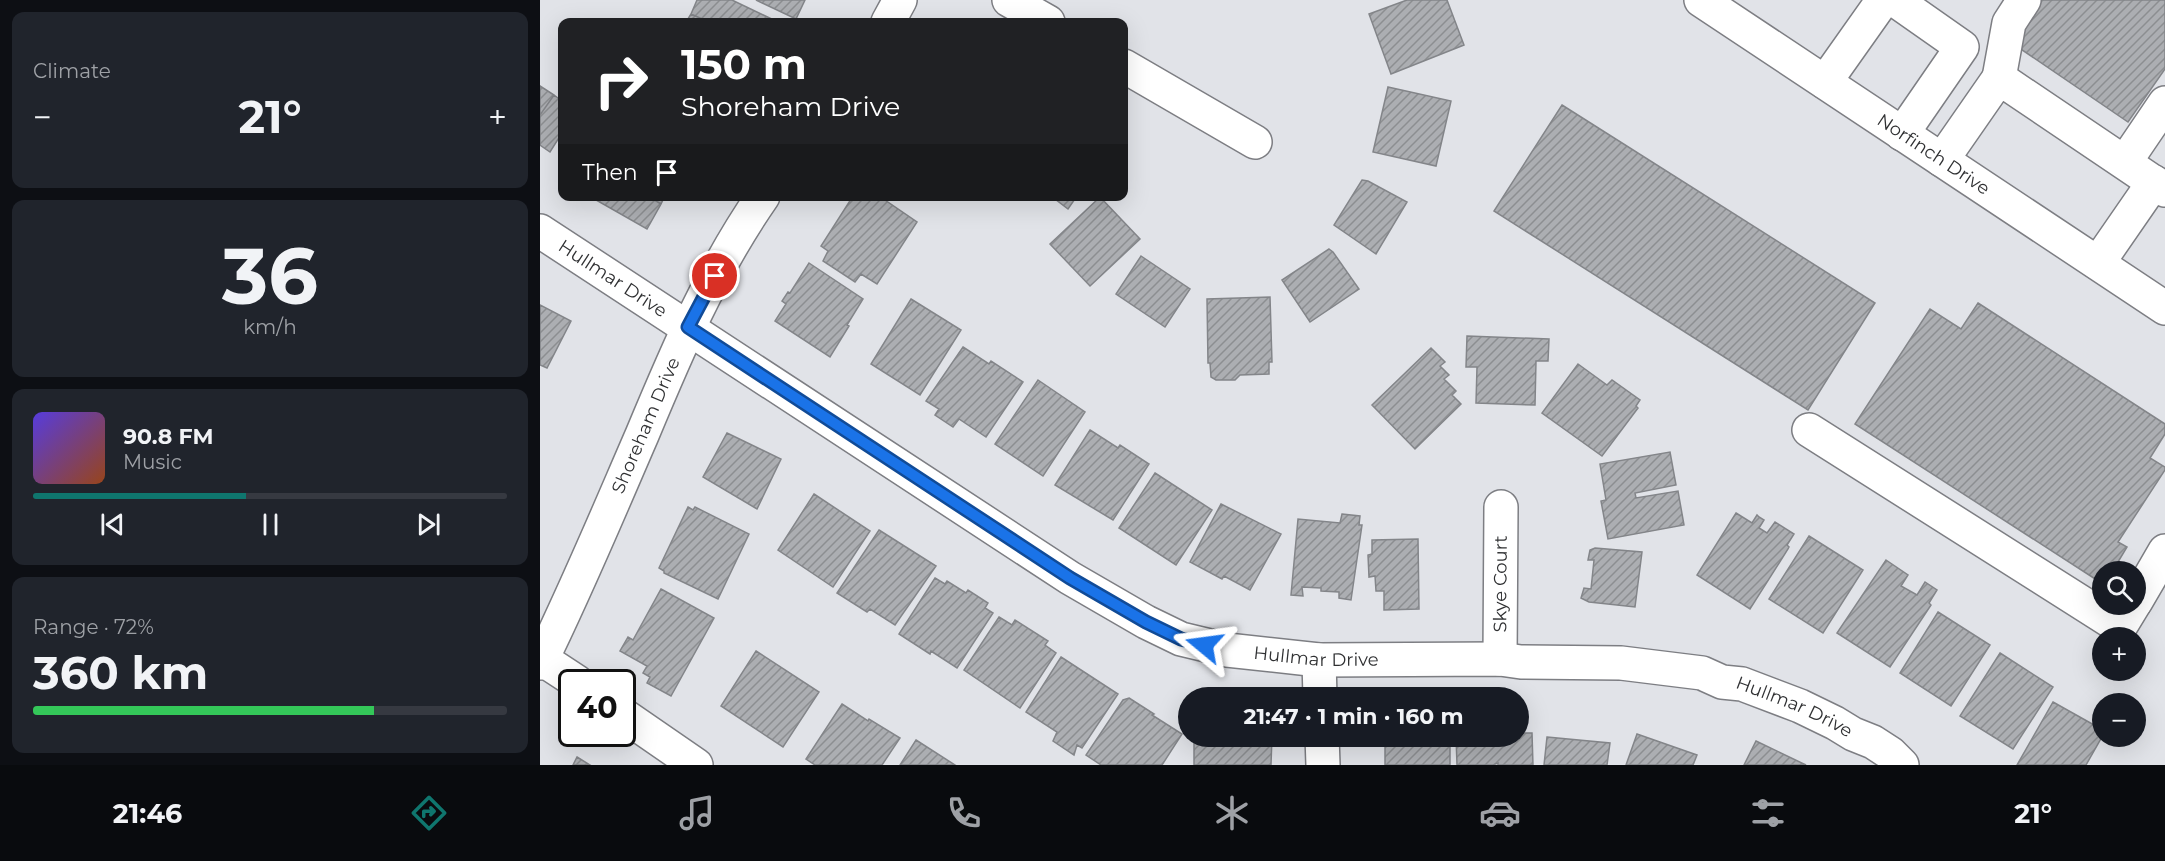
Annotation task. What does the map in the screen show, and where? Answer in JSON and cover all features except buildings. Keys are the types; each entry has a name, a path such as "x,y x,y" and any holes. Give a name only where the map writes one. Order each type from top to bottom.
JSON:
{"street":[{"path":"890,18 900,0"},
{"path":"1009,0 1041,18"},
{"name":"Norfinch Drive","path":"1701,0 2165,308"},
{"path":"1825,82 1883,0"},
{"path":"1895,0 1995,84 2125,162 2159,186 2098,263"},
{"path":"1902,134 1957,54 1975,36 2017,11"},
{"path":"1942,160 1995,84 2017,11"},
{"path":"1128,68 1254,142"},
{"path":"2125,162 2165,103"},
{"name":"Shoreham Drive","path":"541,661 586,567 688,327 736,235 760,201"},
{"name":"Hullmar Drive","path":"540,231 1070,578 1146,622 1181,639 1227,650 1319,660 1500,659 1521,662 1622,663 1702,674 1722,682 1742,684 1800,706 1873,742 1890,753 1902,765"},
{"path":"1809,430 2092,609"},
{"name":"Skye Court","path":"1500,659 1501,507"},
{"path":"2146,584 2165,551"},
{"path":"2101,615 2120,627 2127,615"},
{"path":"1319,660 1320,687"},
{"path":"541,661 558,671"},
{"path":"636,724 696,765"},
{"path":"1322,747 1323,765"}],"route":[{"path":"715,276 688,327 1070,578 1146,622 1181,639 1204,645"}]}
